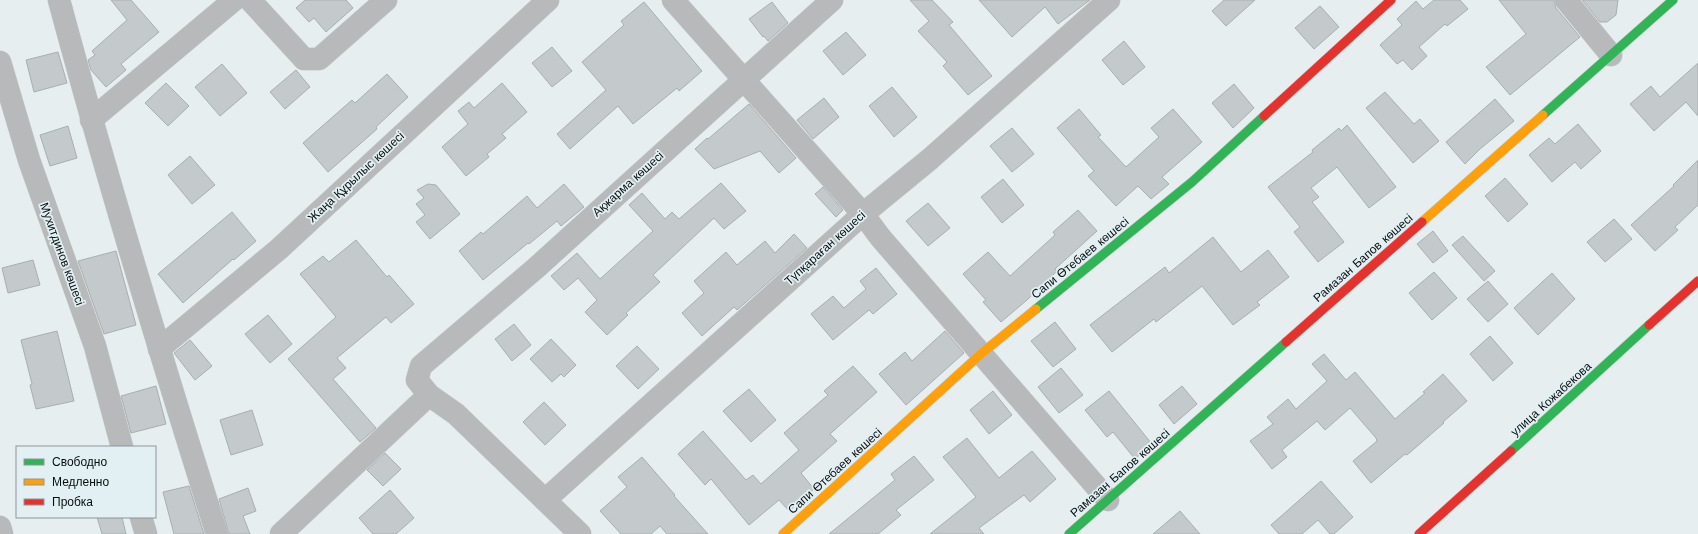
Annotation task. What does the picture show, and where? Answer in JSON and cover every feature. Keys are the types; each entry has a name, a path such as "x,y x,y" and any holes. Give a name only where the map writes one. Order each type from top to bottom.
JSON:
{"street":[{"path":"59,0 91,120 159,349 217,534"},
{"path":"91,120 234,0"},
{"path":"250,0 304,58 319,59 386,0"},
{"name":"Жаңа Құрылыс көшесі","path":"159,349 279,249 548,0"},
{"path":"673,0 863,214 880,237 1108,500"},
{"name":"Ақжарма көшесі","path":"429,395 417,380 421,366 536,268 832,0"},
{"name":"Түпқараған көшесі","path":"546,500 863,214 930,159 1109,0"},
{"name":"Сапи Өтебаев көшесі","path":"783,534 982,353 1192,182 1391,0"},
{"path":"1566,0 1611,55"},
{"name":"Рамазан Бапов көшесі","path":"1069,534 1673,0"},
{"name":"Мухитдинов көшесі","path":"0,62 29,160 95,346 122,446"},
{"name":"улица Кожабекова","path":"1419,534 1698,281"},
{"path":"281,534 429,395 456,414 580,534"},
{"path":"141,518 146,534"},
{"path":"0,527 2,534"}],"building":[{"path":"111,0 131,0 159,32 121,64 126,70 106,87 91,70 88,60 95,55 92,51 127,20"},
{"path":"305,0 346,0 353,8 326,32 314,18 309,22 296,8"},
{"path":"910,0 932,0 953,22 949,25 992,76 968,95 943,66 947,62 918,31 929,21"},
{"path":"979,0 1090,0 1058,24 1045,7 1012,37"},
{"path":"1224,0 1255,0 1226,26 1212,11"},
{"path":"1434,0 1460,0 1468,9 1447,26 1445,24 1419,47 1427,56 1412,70 1403,60 1397,64 1380,45 1402,25 1397,19 1416,1 1423,9"},
{"path":"1499,0 1554,0 1556,8 1580,37 1510,95 1486,67 1526,34"},
{"path":"1582,0 1618,0 1616,15 1607,22 1600,22"},
{"path":"644,2 702,71 679,91 677,88 633,124 618,106 570,149 557,134 606,90 582,62 624,25 621,21"},
{"path":"772,2 788,23 768,41 749,19"},
{"path":"1320,6 1339,27 1314,49 1295,28"},
{"path":"846,32 866,55 843,75 823,51"},
{"path":"1124,41 1145,67 1123,85 1102,60"},
{"path":"552,47 572,71 552,87 532,63"},
{"path":"58,52 67,83 34,92 26,60"},
{"path":"1698,63 1698,116 1686,102 1654,131 1630,104 1651,86 1660,97"},
{"path":"222,64 247,93 220,116 195,87"},
{"path":"296,70 310,87 285,109 270,92"},
{"path":"387,74 408,97 376,127 377,129 328,172 303,143 352,100 355,103"},
{"path":"166,83 189,106 168,126 145,103"},
{"path":"502,83 527,112 502,134 506,138 487,154 489,157 466,176 442,147 468,124 458,111 469,102 474,108"},
{"path":"1234,84 1254,108 1233,128 1212,103"},
{"path":"892,87 917,117 894,137 869,106"},
{"path":"1385,92 1414,124 1420,119 1439,141 1413,163 1366,108"},
{"path":"824,98 839,117 813,139 797,120"},
{"path":"1495,99 1514,121 1480,149 1465,164 1446,142"},
{"path":"749,104 796,158 779,173 760,151 714,169 695,149"},
{"path":"1079,109 1101,135 1098,137 1126,167 1159,137 1151,128 1173,109 1202,142 1162,177 1169,184 1151,199 1138,186 1116,206 1088,176 1094,171 1057,128"},
{"path":"1578,124 1601,151 1581,169 1575,162 1552,182 1529,155 1549,138 1555,144"},
{"path":"1347,125 1396,187 1369,208 1337,167 1311,188 1319,197 1312,202 1344,242 1318,262 1294,232 1300,227 1268,187 1313,152 1312,150 1339,128 1341,131"},
{"path":"68,126 77,158 50,166 40,135"},
{"path":"1012,128 1034,154 1012,172 990,146"},
{"path":"190,156 215,185 192,204 168,175"},
{"path":"1698,160 1698,205 1675,227 1678,230 1655,251 1631,225 1674,186 1673,185"},
{"path":"1505,178 1528,204 1508,222 1485,196"},
{"path":"1003,179 1024,205 1002,223 981,197"},
{"path":"721,183 746,211 724,229 714,218 653,275 660,282 626,313 628,315 607,335 585,312 597,300 578,278 564,290 551,276 577,253 600,279 653,231 629,205 642,193 665,219 672,212 679,219"},
{"path":"428,184 436,185 460,214 430,239 416,222 425,215 416,204 424,198 417,190"},
{"path":"564,184 584,207 561,226 557,221 483,280 459,251 481,232 483,234 527,196 537,208"},
{"path":"823,187 843,210 836,217 815,194"},
{"path":"928,203 950,228 928,246 906,221"},
{"path":"1078,210 1097,231 1055,269 1057,271 1027,300 1001,322 983,302 986,300 963,274 988,252 1010,276 1055,235 1053,232"},
{"path":"232,212 256,241 183,303 158,274"},
{"path":"1614,219 1632,239 1605,262 1587,242"},
{"path":"1433,231 1448,251 1433,263 1417,244"},
{"path":"794,234 807,248 737,310 734,307 702,336 682,313 704,293 694,281 726,252 737,265 765,241 775,253"},
{"path":"1463,236 1495,271 1484,281 1452,245"},
{"path":"1213,237 1241,272 1268,250 1289,277 1257,302 1260,305 1233,325 1202,286 1156,322 1154,319 1112,352 1090,325 1165,267 1169,273"},
{"path":"356,240 387,277 389,275 414,304 391,323 386,317 337,358 346,368 333,379 376,428 360,442 288,359 336,317 300,274 323,256 329,262"},
{"path":"116,251 136,325 104,334 78,261"},
{"path":"33,260 40,285 8,293 2,268"},
{"path":"876,268 897,294 873,314 869,310 833,340 811,314 833,296 844,308 866,289 860,281"},
{"path":"1434,272 1457,298 1432,320 1409,293"},
{"path":"1552,273 1575,299 1538,335 1514,308"},
{"path":"1488,281 1508,304 1488,322 1467,299"},
{"path":"268,315 292,344 270,363 245,334"},
{"path":"1055,322 1076,349 1053,367 1031,341"},
{"path":"514,324 531,345 512,361 495,339"},
{"path":"57,331 74,401 36,409 30,385 32,384 21,340"},
{"path":"945,331 964,353 906,405 879,374 905,352 912,361"},
{"path":"1490,336 1513,363 1493,381 1470,354"},
{"path":"551,339 576,365 564,377 561,374 552,382 530,359"},
{"path":"190,340 212,366 195,380 174,353"},
{"path":"637,346 659,369 638,389 616,366"},
{"path":"1324,354 1346,380 1355,372 1395,419 1425,393 1423,392 1443,374 1467,401 1407,455 1405,454 1371,483 1353,461 1377,441 1350,408 1325,430 1317,421 1282,450 1287,457 1272,469 1250,441 1273,424 1267,417 1288,399 1296,409 1327,381 1312,364"},
{"path":"853,366 877,392 830,434 837,441 801,473 814,489 789,511 779,500 749,525 711,479 705,485 678,454 703,431 746,480 753,475 761,484 799,450 784,433 828,395 824,391"},
{"path":"1061,368 1083,395 1059,413 1038,387"},
{"path":"156,386 166,424 131,433 121,396"},
{"path":"1182,386 1197,404 1174,424 1159,405"},
{"path":"749,389 776,420 751,442 723,411"},
{"path":"993,391 1012,415 989,434 970,410"},
{"path":"1109,391 1152,444 1135,459 1113,432 1107,437 1085,410"},
{"path":"544,402 566,425 545,445 523,422"},
{"path":"252,410 263,445 231,455 220,420"},
{"path":"967,438 999,478 1032,451 1056,479 1030,502 1024,495 979,528 984,534 930,534 976,497 943,457"},
{"path":"385,453 401,469 383,486 367,470"},
{"path":"914,456 934,480 896,510 901,515 878,534 829,534 895,480 891,474"},
{"path":"642,457 708,534 667,534 660,526 651,534 621,534 600,511 627,487 618,477"},
{"path":"1321,481 1353,517 1334,534 1330,534 1318,520 1302,534 1279,534 1271,525"},
{"path":"189,486 204,534 174,534 163,492"},
{"path":"248,488 256,511 243,516 250,534 229,534 219,499"},
{"path":"390,490 414,518 396,534 373,534 359,518"},
{"path":"1180,511 1200,534 1153,534"},
{"path":"97,518 122,518 126,534 102,534"}],"traffic: fast":[{"path":"1543,115 1673,0"},
{"path":"1036,309 1192,182 1264,116"},
{"path":"1511,451 1649,325"},
{"path":"1069,534 1286,342"}],"traffic: slow":[{"path":"1422,222 1543,115"},
{"path":"783,534 982,353 1036,309"}],"traffic: jam":[{"path":"1264,116 1391,0"},
{"path":"1286,342 1422,222"},
{"path":"1649,325 1698,281"},
{"path":"1419,534 1511,451"}]}
